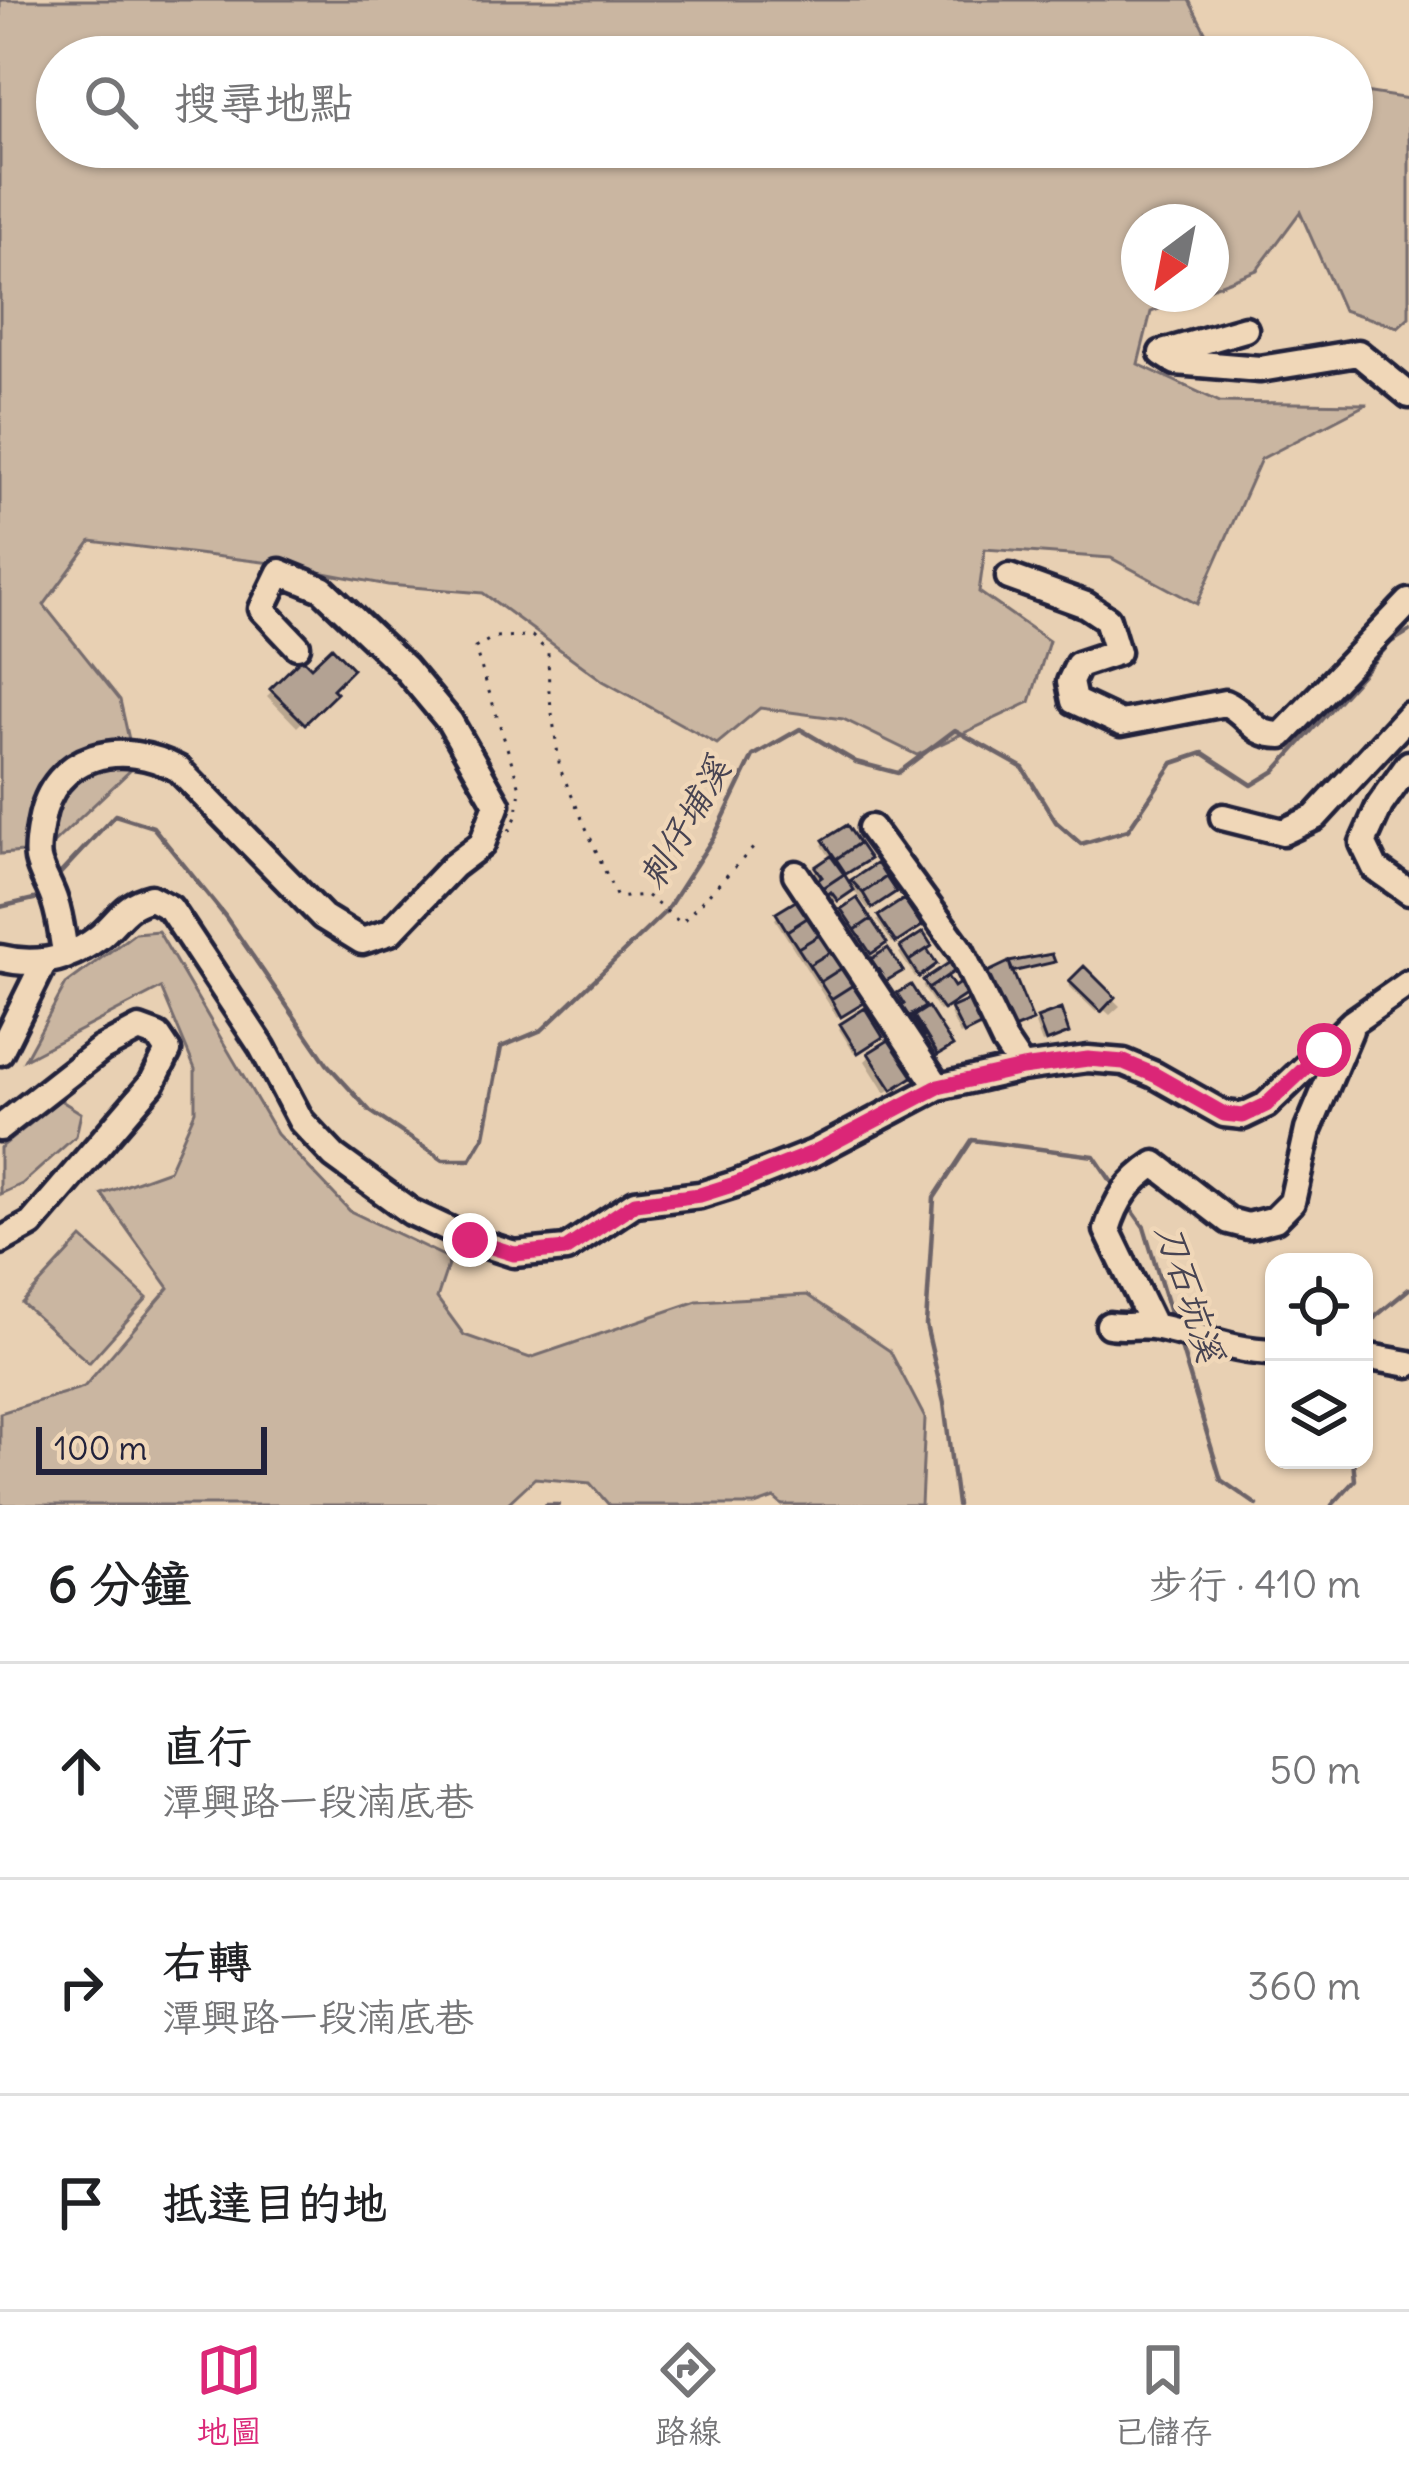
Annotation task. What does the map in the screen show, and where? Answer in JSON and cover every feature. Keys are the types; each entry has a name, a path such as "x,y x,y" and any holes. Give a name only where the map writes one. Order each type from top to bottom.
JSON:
{"street":[{"path":"1245,329 1162,353 1176,362 1260,369 1358,353 1409,395"},
{"path":"0,1052 56,959 50,891 37,856 45,803 56,783 101,754 153,756 178,769 323,917 362,940 390,932 453,866 482,844 497,804 450,722 405,668 322,590 280,572 262,609 297,646"},
{"path":"1009,577 1086,605 1108,619 1117,652 1078,665 1070,682 1074,701 1121,723 1225,703 1238,708 1265,735 1282,735 1304,716 1409,602"},
{"path":"1223,817 1283,832 1315,817 1409,715"},
{"path":"1409,764 1380,805 1363,843 1375,868 1409,892"},
{"path":"871,828 961,951 1022,1068"},
{"path":"796,874 938,1087"},
{"path":"0,958 28,964 56,959 99,937 133,902 152,898 170,908 262,1046 301,1121 334,1156 411,1212 470,1240 514,1254 566,1249 635,1203 700,1195 793,1161 938,1087 1022,1068 1088,1059 1124,1062 1224,1114 1243,1116 1266,1105 1353,1022 1409,983"},
{"path":"1154,1325 1107,1230 1115,1204 1136,1176 1155,1164 1229,1221 1248,1226 1275,1219 1292,1202 1308,1130 1353,1022"},
{"path":"0,1128 101,1048 139,1029 158,1036 168,1051 152,1083 31,1224 0,1240"},
{"path":"1109,1325 1154,1325 1208,1342 1265,1351"},
{"path":"1373,1358 1409,1364"}],"path":[{"path":"482,844 489,850 503,844 517,815 520,788 475,649 494,637 532,636 548,652 560,769 616,898 646,895 681,923 758,843"}],"shaded area":[{"path":"0,0 1189,0 1207,36 36,36 36,168 1373,168 1373,93 1409,99 1409,317 1398,327 1343,310 1300,212 1257,270 1229,281 1229,204 1121,204 1121,312 1151,312 1138,364 1220,402 1367,404 1261,459 1197,604 1111,558 985,549 979,592 1049,641 1030,702 917,755 843,719 760,708 717,744 603,681 483,593 388,585 271,563 91,541 44,605 120,700 135,766 46,850 0,854"},
{"path":"158,931 277,1134 350,1211 450,1259 437,1298 464,1335 530,1358 697,1301 807,1295 890,1351 925,1418 921,1505 782,1505 774,1498 755,1505 609,1505 590,1483 535,1478 506,1505 0,1505 0,1413 84,1387 169,1288 102,1194 169,1170 195,1111 195,1069 161,988 25,1059 66,984 135,933"},
{"path":"60,1100 81,1113 76,1136 22,1184 0,1194 0,1148"},
{"path":"82,1238 147,1298 89,1363 22,1303"}],"building":[{"path":"332,647 353,669 333,689 337,693 305,724 270,689 302,658 311,667"},
{"path":"847,825 859,843 836,859 823,840"},
{"path":"859,843 870,859 846,874 836,859"},
{"path":"831,856 844,874 820,890 815,882 822,877 815,867"},
{"path":"877,863 886,877 863,893 851,880"},
{"path":"844,874 854,890 838,901 831,892 825,897 820,890"},
{"path":"886,877 896,892 872,908 863,893"},
{"path":"857,898 871,919 855,930 841,909"},
{"path":"799,899 810,916 787,931 776,913"},
{"path":"904,899 922,926 896,943 878,916"},
{"path":"810,916 821,934 798,948 787,931"},
{"path":"871,919 887,943 871,954 855,930"},
{"path":"923,932 932,946 909,961 900,947"},
{"path":"821,934 832,951 809,965 798,948"},
{"path":"888,948 903,971 886,981 871,959"},
{"path":"927,949 937,964 919,977 909,961"},
{"path":"832,951 842,968 820,982 809,965"},
{"path":"1052,954 1055,962 1012,972 1009,962"},
{"path":"958,957 964,965 928,989 923,980"},
{"path":"1009,962 1033,1021 1011,1030 986,973"},
{"path":"1084,966 1115,997 1101,1012 1069,981"},
{"path":"842,968 853,985 831,999 820,982"},
{"path":"947,976 954,987 967,978 975,989 943,1010 928,989"},
{"path":"853,985 864,1003 841,1017 831,999"},
{"path":"911,985 925,1007 911,1015 925,1036 918,1040 898,1008 904,1004 897,993"},
{"path":"976,997 988,1022 964,1034 951,1008"},
{"path":"928,1007 953,1046 938,1055 914,1016"},
{"path":"865,1008 883,1037 858,1053 840,1024"},
{"path":"1061,1009 1069,1033 1046,1042 1037,1018"},
{"path":"897,1035 920,1072 892,1090 868,1053"}],"waterway":[{"name":"刺仔埔溪","path":"55,879 115,815 153,827 225,916 327,1064 370,1111 443,1160 470,1160 484,1136 501,1047 542,1030 666,911 715,835 753,756 800,729 856,762 898,773 955,730 1023,768 1056,822 1081,844 1128,830 1173,763 1203,753 1252,785 1275,771 1391,642 1409,631"},
{"name":"刺仔埔溪","path":"0,907 38,898 44,892"},
{"name":"刀石坑溪","path":"957,1505 944,1403 926,1325 934,1198 972,1140 1094,1156 1115,1187"},
{"name":"刀石坑溪","path":"1129,1206 1144,1227 1173,1323"},
{"name":"刀石坑溪","path":"1373,1320 1409,1289"},
{"name":"刀石坑溪","path":"1179,1340 1221,1480 1257,1505"},
{"name":"刀石坑溪","path":"1332,1505 1355,1480 1354,1469"},
{"name":"刀石坑溪","path":"546,1505 558,1505"}],"route":[{"path":"470,1240 514,1254 566,1249 635,1203 700,1195 735,1184 813,1153 938,1087 1022,1068 1088,1059 1124,1062 1224,1114 1243,1116 1266,1105 1324,1050"}]}
